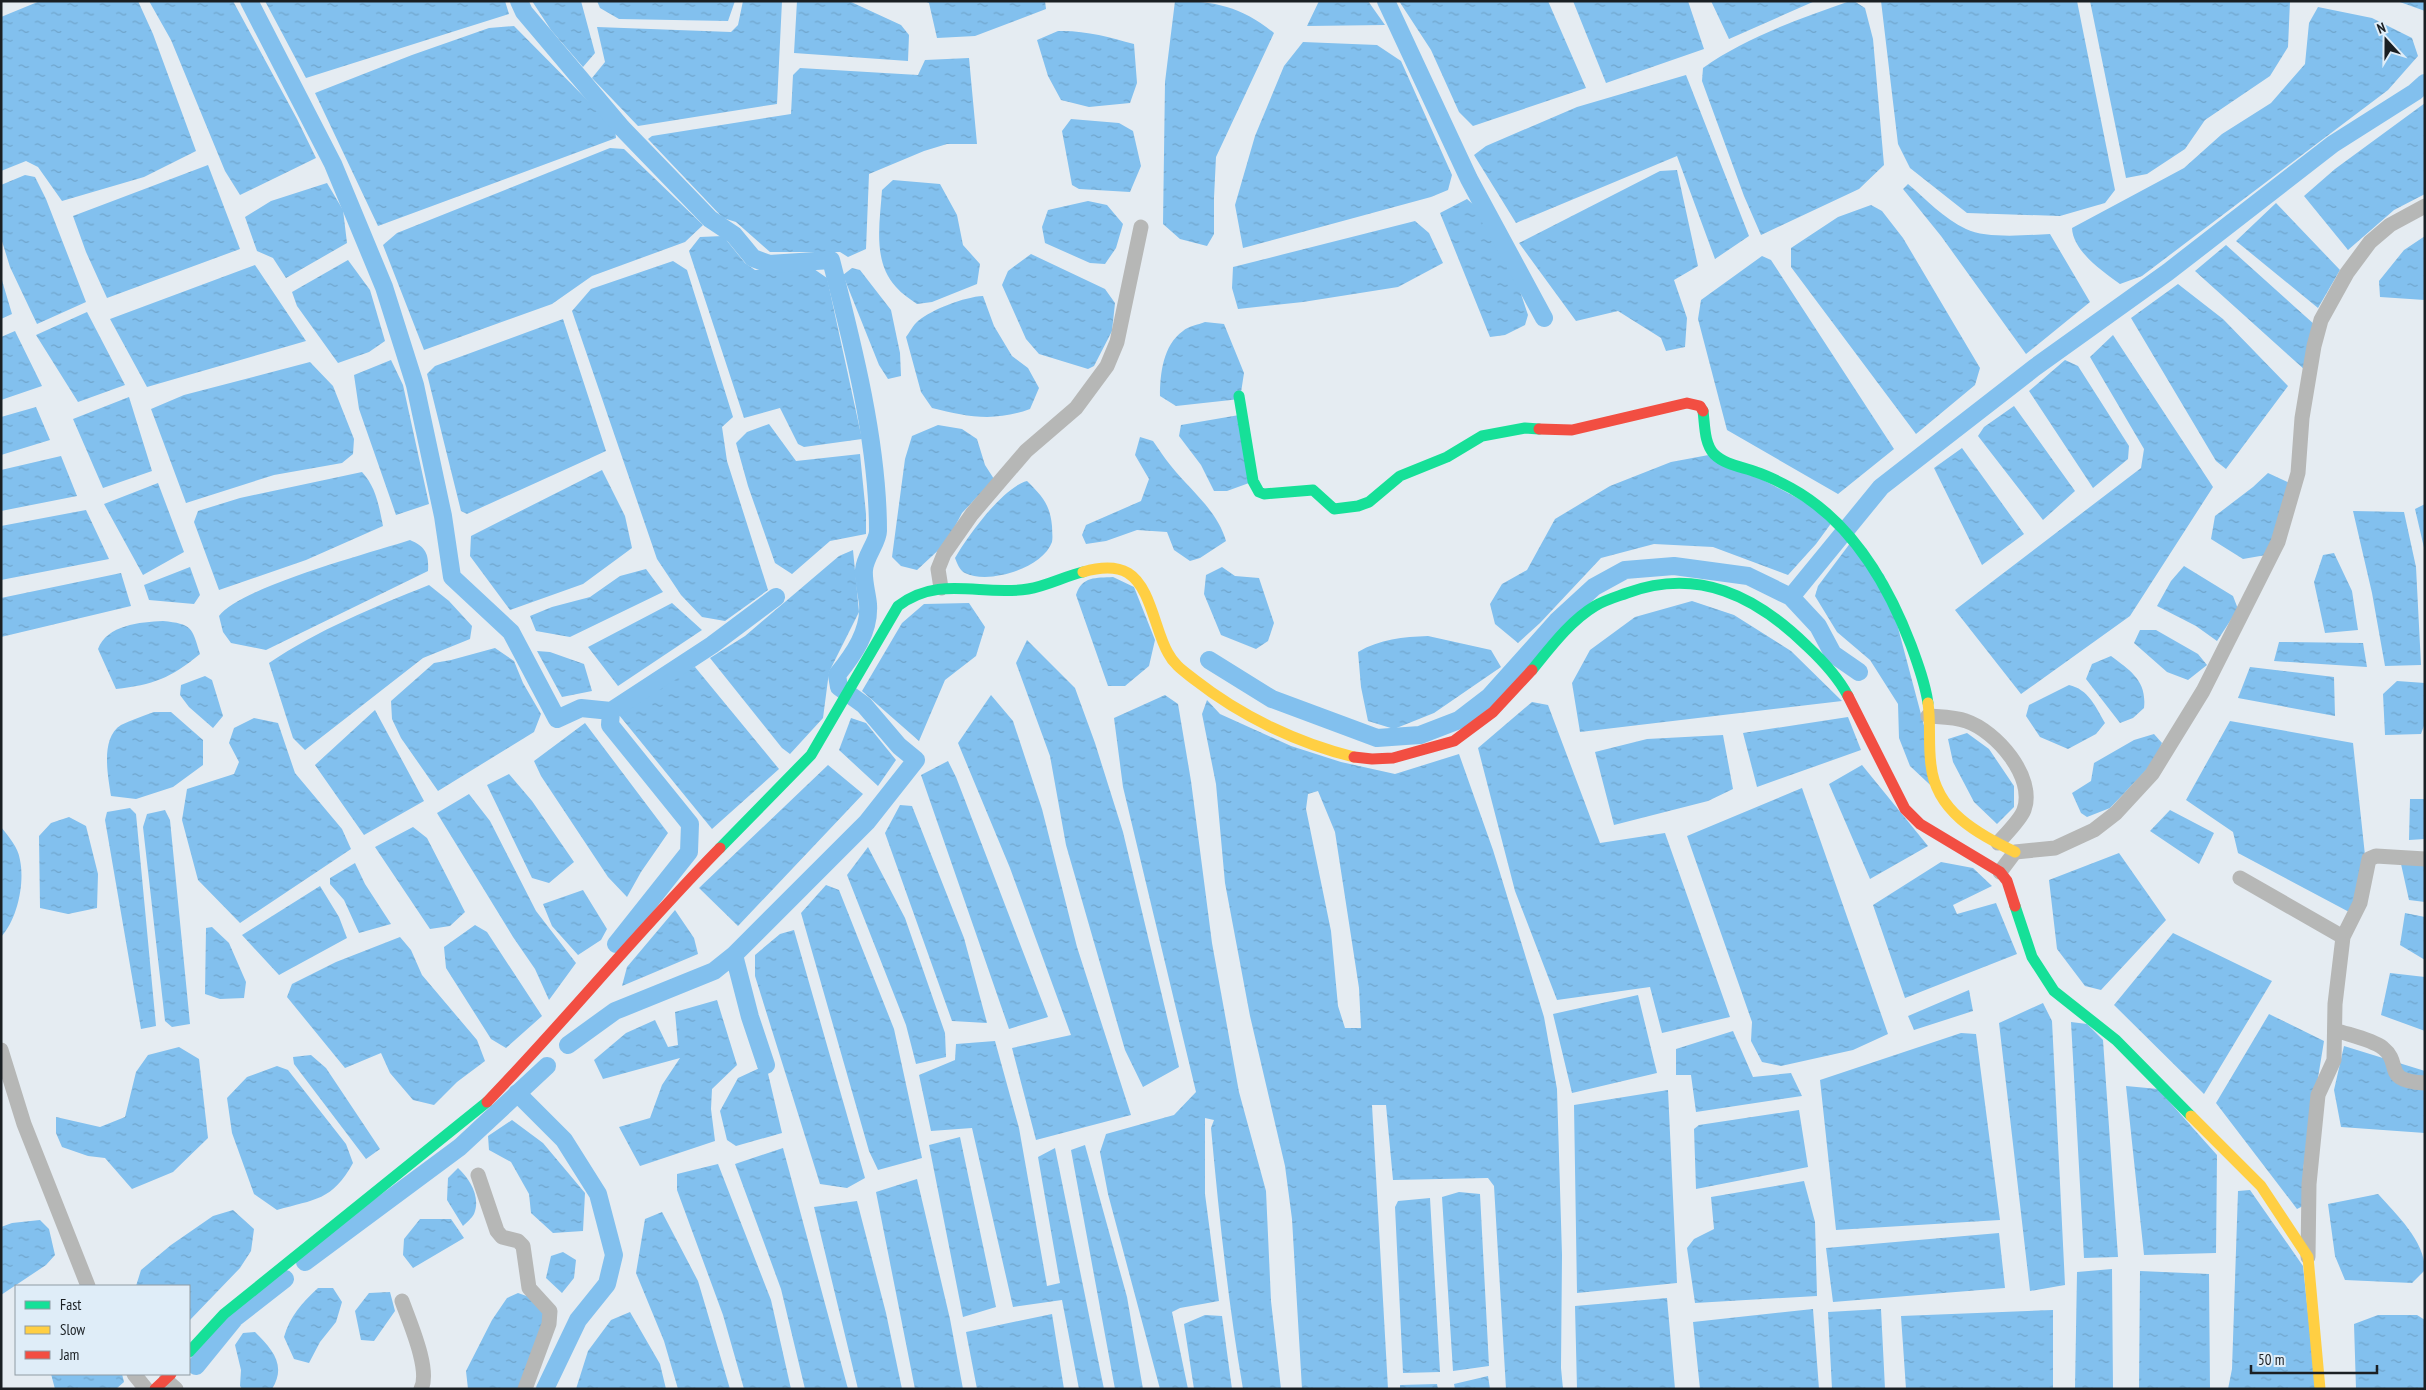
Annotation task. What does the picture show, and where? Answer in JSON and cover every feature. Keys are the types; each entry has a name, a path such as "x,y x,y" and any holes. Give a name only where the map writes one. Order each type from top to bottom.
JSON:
{"street":[{"path":"1238,396 1253,480 1259,492 1264,494 1313,490 1325,503 1334,509 1345,509 1368,502 1400,476 1447,456 1482,436 1525,428 1572,430 1688,404 1696,404 1703,410 1706,436 1714,455 1762,474 1802,493 1833,517 1858,543 1883,583 1902,624 1927,697 1929,765 1944,803 1963,821 2015,852 2055,848 2094,830 2116,813 2152,774 2202,691 2278,542 2298,473 2302,418 2314,346 2321,320 2347,273 2370,242 2390,225 2425,206"},
{"path":"941,588 938,569 944,554 972,514 1026,451 1076,408 1107,366 1117,342 1141,227"},
{"path":"190,1351 224,1314 481,1108 535,1052 603,972 684,884 802,765 817,747 837,709 898,606 908,595 922,590 941,588 995,592 1029,589 1099,568 1116,568 1129,574 1139,585 1166,651 1174,663 1224,704 1251,720 1345,756 1371,759 1399,757 1452,742 1475,727 1500,706 1568,629 1596,605 1646,586 1696,582 1735,594 1769,613 1830,670 1843,686 1904,809 1920,824 2000,872 2007,881 2032,957 2054,991 2116,1040 2261,1186 2308,1257"},
{"path":"1928,716 1966,721 1989,732 2018,766 2026,790 2024,811 1998,843"},
{"path":"2000,872 2015,852"},
{"path":"2320,1389 2308,1257 2309,1184 2320,1089 2334,1060 2335,1004 2343,937 2360,903 2369,859 2376,856 2425,859"},
{"path":"2240,878 2343,937"},
{"path":"2335,1030 2380,1046 2388,1053 2400,1078 2406,1081 2425,1083"},
{"path":"1,1050 24,1124 73,1253 88,1285"},
{"path":"478,1175 497,1231 502,1237 518,1241 523,1246 528,1288 550,1311 549,1324 525,1389"},
{"path":"402,1301 421,1359 424,1376 421,1389"},
{"path":"135,1375 146,1389"}],"water":[{"path":"40,1 138,1 153,34 196,151 144,177 62,201 38,167 26,161 1,171 1,17"},
{"path":"149,1 233,1 316,158 240,195 225,171 171,40"},
{"path":"265,1 505,1 509,14 306,78"},
{"path":"532,1 581,1 595,53 583,67 551,30"},
{"path":"597,1 735,1 728,21 619,19 600,8"},
{"path":"743,1 782,1 777,104 638,126 592,78 605,62 597,27 731,32 738,25"},
{"path":"797,1 849,1 901,25 909,35 908,61 794,53"},
{"path":"924,1 1045,1 1046,9 975,36 937,38 929,3"},
{"path":"1175,1 1203,2 1228,7 1251,17 1274,33 1216,157 1214,234 1207,246 1180,239 1163,224 1165,82"},
{"path":"1319,1 1368,1 1385,25 1307,26"},
{"path":"1399,1 1548,1 1586,88 1473,126 1459,112 1431,50"},
{"path":"1573,1 1688,1 1704,49 1606,83"},
{"path":"1711,1 1815,1 1729,39"},
{"path":"1854,1 1865,8 1873,39 1884,165 1859,189 1761,235 1744,196 1702,81 1703,68 1719,57 1755,38"},
{"path":"1881,1 2077,1 2115,190 2105,203 2060,216 1967,213 1910,168 1898,144"},
{"path":"2090,1 2290,1 2288,47 2270,76 2205,120 2185,149 2147,174 2126,178"},
{"path":"2397,1 2425,1 2425,11"},
{"path":"2318,7 2372,18 2412,38 2418,56 2388,90 2142,276 2120,284 2097,267 2077,245 2072,228 2184,168 2222,134 2271,103 2305,64 2309,23"},
{"path":"514,26 615,128 616,138 378,226 315,93 412,55 489,28"},
{"path":"1058,31 1087,33 1134,44 1137,83 1130,103 1089,107 1061,100 1048,76 1037,40"},
{"path":"1303,42 1377,45 1401,61 1452,175 1448,190 1431,197 1243,248 1235,205 1255,136 1284,66"},
{"path":"969,58 977,144 947,144 924,151 869,174 866,249 848,257 840,252 770,252 736,222 723,218 648,139 652,136 791,114 793,75 800,68 918,75 925,60"},
{"path":"1686,75 1749,236 1715,259 1677,156 1516,223 1474,155 1486,146 1577,107"},
{"path":"2425,103 2425,194 2394,210 2348,250 2304,196 2335,169"},
{"path":"1071,119 1119,123 1133,131 1141,166 1130,192 1079,189 1072,185 1062,131"},
{"path":"610,148 624,149 703,225 685,242 592,276 552,304 424,350 383,245 397,233"},
{"path":"208,165 240,249 107,298 86,252 73,216"},
{"path":"1677,170 1698,266 1674,280 1687,318 1685,347 1666,351 1661,338 1618,311 1576,321 1519,243 1660,171"},
{"path":"25,175 35,177 46,199 86,302 37,324 10,267 1,238 1,185"},
{"path":"893,180 940,184 957,215 963,245 980,264 977,284 932,302 917,304 896,287 888,277 883,265 879,241 882,190"},
{"path":"327,183 343,210 347,243 286,278 273,258 257,251 245,217 271,201"},
{"path":"1908,184 1950,220 1974,232 2007,236 2050,234 2090,302 2026,354 1941,236 1903,189"},
{"path":"1467,199 1475,206 1518,285 1528,315 1525,325 1505,335 1490,337 1440,213"},
{"path":"1088,201 1107,205 1123,224 1116,248 1105,264 1090,263 1045,243 1042,227 1048,210"},
{"path":"2276,203 2340,270 2318,308 2236,241"},
{"path":"1871,205 1882,211 1903,238 1980,368 1975,385 1916,434 1791,267 1791,248 1838,217"},
{"path":"1415,221 1429,233 1443,263 1398,287 1303,302 1238,309 1232,288 1233,267"},
{"path":"723,236 745,263 755,270 814,269 827,278 862,439 804,447 798,444 780,408 744,418 689,251 700,237"},
{"path":"2425,236 2425,300 2380,297 2379,281 2404,250"},
{"path":"2226,245 2315,325 2305,370 2195,271"},
{"path":"1031,254 1105,289 1115,303 1112,331 1094,366 1088,369 1039,354 1026,339 1002,285 1008,271"},
{"path":"1762,256 1771,260 1894,449 1838,494 1727,430 1698,319 1701,300"},
{"path":"348,260 370,290 385,341 369,352 338,363 297,306 292,292"},
{"path":"673,261 687,270 733,417 722,427 727,461 768,590 725,621 702,617 681,595 657,559 572,311 591,289"},
{"path":"255,265 306,341 147,387 110,319"},
{"path":"852,268 860,270 891,310 900,353 901,376 888,379 879,365 843,275"},
{"path":"1,277 12,314 1,319"},
{"path":"2178,284 2223,319 2288,386 2226,469 2216,461 2131,318"},
{"path":"983,296 994,326 1012,356 1028,368 1039,388 1030,409 1005,416 981,417 932,408 921,392 906,337 916,323 932,312 958,301"},
{"path":"87,312 125,385 78,402 36,335"},
{"path":"563,319 606,451 467,514 461,511 427,374 435,366"},
{"path":"1205,322 1224,324 1244,373 1240,399 1176,406 1160,396 1164,360 1176,337 1185,329"},
{"path":"15,331 42,386 1,400 1,337"},
{"path":"2113,335 2213,487 2130,616 2021,694 1955,610 2141,468 2144,449 2090,357"},
{"path":"391,360 403,385 429,504 396,515 359,409 354,375"},
{"path":"2065,360 2078,366 2129,446 2128,459 2093,488 2029,391"},
{"path":"310,362 333,386 354,439 353,454 342,463 274,475 186,503 151,409 184,395"},
{"path":"129,397 152,471 103,488 73,419"},
{"path":"2014,406 2075,491 2043,520 1978,436 1984,427"},
{"path":"36,407 50,440 1,455 1,417"},
{"path":"1245,414 1249,483 1227,491 1214,491 1201,465 1179,436 1181,425"},
{"path":"769,424 796,461 860,454 866,534 830,541 792,574 775,563 748,486 736,443 747,432"},
{"path":"938,425 962,429 977,439 985,465 994,479 962,513 946,543 917,570 901,566 892,557 905,459 912,436"},
{"path":"1140,437 1153,441 1168,463 1210,510 1222,530 1226,541 1200,558 1190,561 1174,550 1167,532 1137,530 1106,541 1086,544 1082,535 1086,525 1141,501 1149,479 1135,455"},
{"path":"1962,448 2024,534 1982,565 1934,468"},
{"path":"1714,454 1835,518 1816,544 1788,575 1713,547 1654,544 1601,558 1540,623 1518,643 1495,624 1490,604 1502,584 1527,570 1555,519 1610,486 1671,462"},
{"path":"61,456 77,496 1,511 1,470"},
{"path":"602,470 625,516 632,548 583,584 510,610 470,556 471,536"},
{"path":"362,472 374,490 383,526 306,560 219,590 194,522 198,511 240,498"},
{"path":"2268,473 2292,484 2266,555 2243,559 2211,539 2215,516"},
{"path":"1027,481 1041,496 1051,518 1052,542 1047,551 1038,560 1014,572 987,577 963,572 955,558 968,538 997,502 1018,485"},
{"path":"158,483 184,552 143,575 104,504"},
{"path":"2425,504 2425,552 2415,509"},
{"path":"86,510 109,559 1,580 1,526"},
{"path":"2353,511 2404,512 2416,567 2421,665 2385,666 2372,593"},
{"path":"410,540 423,548 428,560 428,571 266,650 231,643 223,632 219,616 232,605 252,594 308,572"},
{"path":"1851,542 1884,575 1943,797 1910,766 1899,738 1898,704 1870,660 1837,632 1815,596 1818,586"},
{"path":"853,550 859,612 829,672 823,718 790,754 782,748 710,658 745,636 839,556"},
{"path":"2334,553 2352,591 2358,630 2325,633 2314,582 2323,555"},
{"path":"2184,566 2233,596 2238,609 2217,641 2196,626 2157,606 2171,581"},
{"path":"190,567 200,595 194,604 149,600 144,585"},
{"path":"1222,567 1235,576 1259,578 1274,623 1268,641 1256,649 1221,635 1204,594 1206,575"},
{"path":"646,569 663,592 570,637 536,631 530,616 552,607 590,597 620,576"},
{"path":"121,573 131,606 1,637 1,598"},
{"path":"1113,577 1134,587 1155,640 1149,666 1125,686 1108,686 1076,595 1082,584 1090,579"},
{"path":"429,585 449,601 472,626 470,639 423,658 305,750 293,738 269,663 327,630"},
{"path":"1692,601 1734,615 1791,651 1842,701 1580,732 1572,683 1590,650 1635,617"},
{"path":"672,603 702,630 618,686 588,647"},
{"path":"969,603 985,627 976,656 945,680 919,741 862,691 902,623 924,604"},
{"path":"163,621 180,624 189,628 195,638 200,654 180,669 161,679 141,685 116,689 98,649 102,641 116,630 125,626"},
{"path":"2140,630 2156,630 2198,654 2207,665 2188,680 2167,672 2134,643"},
{"path":"1428,636 1491,650 1501,667 1434,713 1394,729 1368,721 1361,687 1358,652 1375,644 1392,640"},
{"path":"1027,640 1075,688 1095,743 1123,832 1179,1067 1143,1087 1125,1050 1066,845 1050,756 1016,663"},
{"path":"2279,642 2363,643 2367,667 2274,661"},
{"path":"495,648 514,661 523,683 541,714 534,732 438,791 401,738 392,719 391,701 434,663"},
{"path":"537,651 550,652 584,664 592,691 562,697"},
{"path":"2111,656 2136,677 2143,691 2144,708 2133,718 2120,723 2086,679 2092,664"},
{"path":"695,667 779,769 712,829 619,715 677,672"},
{"path":"2250,667 2334,677 2335,716 2238,698"},
{"path":"205,676 212,680 223,716 213,728 189,707 180,695 181,685"},
{"path":"2397,681 2425,683 2425,723 2421,734 2385,735 2383,694"},
{"path":"2069,685 2076,687 2086,695 2095,705 2105,723 2096,734 2068,749 2040,737 2026,716 2029,705"},
{"path":"991,695 1013,721 1042,809 1077,947 1131,1115 1036,1140 1012,1048 1071,1035 1010,868 958,743"},
{"path":"1165,695 1178,704 1191,781 1212,943 1239,1092 1266,1191 1271,1301 1281,1389 1243,1389 1221,1226 1211,1128 1214,1120 1205,1118 1205,1194 1219,1301 1180,1308 1172,1312 1188,1389 1160,1389 1108,1194 1100,1152 1106,1134 1174,1115 1196,1092 1123,787 1114,718"},
{"path":"1207,700 1220,714 1291,746 1341,762 1395,774 1459,754 1493,850 1544,1017 1557,1089 1562,1255 1561,1368 1563,1389 1506,1389 1494,1186 1488,1178 1393,1180 1386,1105 1372,1105 1388,1389 1302,1389 1292,1219 1285,1166 1250,1016 1225,883 1216,784 1202,714","holes":["1318,791 1335,832 1359,988 1361,1028 1345,1028 1338,1006 1331,931 1306,809 1308,794"]},
{"path":"1532,702 1548,705 1600,843 1665,833 1730,1017 1662,1033 1650,987 1557,1000 1515,891 1478,748"},
{"path":"375,710 424,801 364,835 315,765"},
{"path":"154,712 171,712 203,740 203,765 173,787 136,799 111,796 107,758 110,739 114,731 121,725"},
{"path":"1848,717 1861,750 1757,787 1743,733"},
{"path":"254,718 278,723 295,773 342,829 351,849 240,923 198,880 182,820 187,789 234,774 239,762 229,743 234,728"},
{"path":"851,718 866,723 896,760 878,786 839,750"},
{"path":"2230,721 2353,743 2367,874 2351,913 2238,853 2233,832 2186,800"},
{"path":"585,723 668,833 641,872 627,897 608,877 541,776 534,761"},
{"path":"1967,733 1989,749 2014,786 2014,807 1997,824 1974,802 1953,762 1948,739"},
{"path":"2154,734 2162,743 2153,763 2110,808 2087,817 2081,813 2072,793 2091,781 2094,763 2134,740"},
{"path":"1723,735 1733,789 1708,801 1614,825 1595,752 1647,739"},
{"path":"948,761 956,777 1048,1017 1009,1029 921,775"},
{"path":"828,765 863,794 738,926 699,888"},
{"path":"1862,765 1928,846 1870,879 1829,784"},
{"path":"509,774 532,801 574,862 549,883 532,878 487,785"},
{"path":"1802,788 1888,1034 1853,1050 1781,1066 1762,1062 1751,1041 1752,1022 1687,836"},
{"path":"469,794 490,821 536,911 576,963 549,1000 535,969 513,937 437,813"},
{"path":"2410,799 2425,799 2425,839 2409,840"},
{"path":"900,805 912,806 964,938 987,1023 952,1021 885,833"},
{"path":"130,808 136,814 156,1026 141,1029 105,820 107,812"},
{"path":"165,810 170,820 190,1024 172,1027 165,1021 143,827 147,814"},
{"path":"2170,810 2214,833 2199,864 2150,831"},
{"path":"69,817 86,826 98,874 97,908 68,914 40,908 39,836 51,823"},
{"path":"1,827 13,842 17,851 20,860 21,880 15,911 7,930 1,937"},
{"path":"413,827 427,838 465,912 450,926 430,929 375,847"},
{"path":"868,847 905,918 945,1033 946,1057 916,1064 906,1025 847,875"},
{"path":"2119,853 2166,920 2101,990 2085,986 2057,949 2049,880"},
{"path":"2399,855 2425,855 2425,902 2409,900"},
{"path":"1941,862 1973,868 1992,886 1953,905 1957,914 1996,903 2017,954 1905,998 1873,905"},
{"path":"355,863 365,884 391,924 359,933 344,900 330,884 330,878"},
{"path":"826,885 839,890 894,1029 922,1158 878,1170 869,1151 801,913"},
{"path":"320,886 339,917 347,938 279,975 242,935"},
{"path":"583,890 607,929 601,940 578,955 552,926 543,904"},
{"path":"675,910 694,938 698,954 622,986 627,967"},
{"path":"2405,913 2425,917 2425,960 2400,945"},
{"path":"475,925 487,932 542,1016 506,1048 491,1039 446,968 444,947"},
{"path":"212,927 229,943 246,982 244,998 220,999 205,994 206,928"},
{"path":"794,930 865,1178 847,1188 820,1184 755,976 755,955 780,934"},
{"path":"2173,933 2272,981 2204,1094 2114,1005"},
{"path":"400,937 411,950 422,975 477,1040 485,1061 457,1082 434,1105 413,1100 390,1073 381,1053 345,1068 287,997 292,984 336,962"},
{"path":"2390,973 2425,977 2425,1031 2381,1015"},
{"path":"1969,990 1973,1011 1914,1030 1908,1016"},
{"path":"1638,995 1657,1073 1572,1093 1553,1014"},
{"path":"717,1000 737,1065 712,1089 711,1109 715,1141 640,1166 619,1127 650,1118 662,1085 680,1058 603,1079 594,1060 626,1033 655,1020 668,1047 678,1045 675,1012"},
{"path":"2043,1003 2052,1021 2065,1285 2030,1291 1999,1023"},
{"path":"2269,1014 2324,1041 2303,1170 2303,1206 2297,1209 2216,1103"},
{"path":"2071,1022 2087,1024 2103,1040 2118,1257 2084,1258"},
{"path":"1733,1031 1753,1077 1791,1073 1802,1096 1696,1112 1691,1075 1676,1075 1676,1049"},
{"path":"1961,1033 1976,1034 2000,1220 1836,1230 1820,1080"},
{"path":"995,1041 1019,1128 1047,1286 1060,1283 1038,1157 1055,1148 1104,1389 1079,1389 1062,1300 1013,1307 972,1128 931,1131 919,1075 955,1060 956,1044"},
{"path":"2344,1046 2425,1071 2425,1133 2341,1127 2334,1090"},
{"path":"179,1047 199,1059 208,1138 173,1172 132,1189 105,1158 88,1156 62,1147 56,1133 56,1117 100,1127 125,1117 136,1072 148,1055"},
{"path":"311,1055 326,1068 380,1149 366,1159 294,1064 293,1057"},
{"path":"766,1065 782,1133 736,1146 727,1140 720,1111 738,1078"},
{"path":"277,1066 288,1070 346,1144 353,1163 338,1185 330,1192 321,1197 277,1210 254,1194 232,1133 227,1098 247,1077"},
{"path":"2126,1086 2158,1089 2217,1155 2216,1253 2144,1255"},
{"path":"1668,1090 1677,1283 1577,1293 1574,1105"},
{"path":"1799,1110 1808,1167 1696,1189 1694,1129 1699,1125"},
{"path":"512,1120 543,1143 585,1193 583,1231 553,1233 531,1213 529,1194 511,1162 489,1150 488,1136"},
{"path":"960,1137 996,1307 963,1317 929,1145"},
{"path":"1085,1145 1127,1297 1143,1389 1115,1389 1071,1150"},
{"path":"783,1148 848,1389 805,1389 781,1289 735,1164"},
{"path":"718,1164 771,1300 791,1389 744,1389 723,1315 677,1190 677,1174"},
{"path":"458,1168 467,1177 476,1201 474,1214 463,1226 447,1200 448,1178"},
{"path":"917,1179 950,1319 963,1389 915,1389 876,1192"},
{"path":"1804,1181 1815,1222 1817,1296 1695,1303 1687,1248 1694,1239 1714,1229 1711,1197"},
{"path":"2250,1190 2303,1266 2316,1389 2228,1389 2232,1369 2238,1191"},
{"path":"1459,1192 1480,1194 1489,1366 1453,1371 1442,1197"},
{"path":"2378,1194 2401,1219 2415,1238 2424,1259 2425,1270 2412,1283 2345,1280 2335,1256 2328,1204"},
{"path":"1430,1198 1440,1372 1403,1373 1395,1207 1398,1201"},
{"path":"857,1201 886,1313 902,1389 858,1389 814,1207"},
{"path":"233,1210 254,1229 251,1251 240,1268 190,1320 190,1285 136,1285 141,1270 171,1245 213,1216"},
{"path":"662,1212 698,1281 730,1389 678,1389 664,1341 636,1273 645,1219"},
{"path":"420,1219 451,1219 464,1238 413,1268 403,1255 404,1239"},
{"path":"40,1220 49,1229 55,1255 46,1265 1,1295 1,1227 12,1223"},
{"path":"1999,1233 2005,1288 1833,1302 1826,1248"},
{"path":"563,1252 576,1260 574,1278 562,1293 546,1278 551,1256"},
{"path":"2112,1269 2113,1389 2075,1389 2077,1272"},
{"path":"2140,1271 2209,1274 2210,1389 2139,1389"},
{"path":"318,1288 333,1288 342,1302 336,1322 320,1342 309,1363 294,1359 284,1337 297,1310"},
{"path":"390,1292 395,1311 374,1341 361,1340 355,1311 369,1293"},
{"path":"518,1293 535,1299 545,1315 523,1389 468,1389 466,1371 492,1320 507,1298"},
{"path":"1667,1298 1675,1389 1577,1389 1575,1306"},
{"path":"1813,1309 1819,1389 1700,1389 1693,1322"},
{"path":"1881,1309 1885,1389 1832,1389 1828,1312"},
{"path":"2053,1310 2053,1389 1906,1389 1901,1316"},
{"path":"630,1312 660,1364 666,1389 576,1389 588,1351 611,1320"},
{"path":"1052,1314 1064,1389 977,1389 966,1332"},
{"path":"1205,1315 1222,1316 1232,1389 1194,1389 1184,1324"},
{"path":"2378,1315 2417,1315 2425,1320 2425,1389 2356,1389 2354,1324"},
{"path":"255,1332 276,1358 278,1372 272,1389 242,1389 240,1386 241,1370 235,1345 243,1333"},
{"path":"51,1375 122,1375 124,1382 116,1389 55,1389"},
{"path":"1488,1376 1490,1389 1455,1389 1454,1384"},
{"path":"1437,1384 1438,1389 1400,1389 1400,1385"}],"waterway":[{"path":"249,1 333,164 384,287 415,385 443,516 452,577 511,632 557,719 581,708 611,711 712,645 776,597"},
{"path":"519,1 524,12 622,128 710,219 734,235 753,258 769,264 831,260 863,394 874,463 878,531 864,570 868,604 864,633 855,650 837,675 839,687 864,705 899,746 916,760 867,822 734,955 714,971 615,1011 568,1045"},
{"path":"1386,1 1469,179 1544,318"},
{"path":"1791,597 1881,487 2034,368 2168,272 2333,144 2415,92 2425,83"},
{"path":"1209,660 1272,699 1377,738 1420,735 1459,720 1489,697 1557,621 1594,587 1625,570 1674,566 1748,576 1791,597 1818,626 1833,654 1859,672"},
{"path":"611,711 610,725 690,824 689,852 616,944"},
{"path":"734,955 750,1017 766,1065"},
{"path":"305,1262 460,1147 547,1066"},
{"path":"517,1093 564,1140 598,1194 614,1255 607,1284 578,1320 545,1389"},
{"path":"196,1366 235,1318 285,1279"}],"traffic: fast":[{"path":"1239,396 1253,481 1259,492 1264,494 1313,490 1334,509 1358,506 1369,502 1400,476 1447,457 1482,436 1525,428 1539,429"},
{"path":"1703,411 1708,445 1718,458 1778,481 1791,488 1832,518 1864,555 1891,599 1911,645 1919,666 1928,703"},
{"path":"720,848 811,755 898,606 914,596 930,591 962,588 994,591 1028,589 1083,572"},
{"path":"1532,670 1577,619 1599,604 1627,593 1653,586 1678,583 1702,585 1725,591 1746,600 1767,613 1788,628 1819,657 1835,676 1848,696"},
{"path":"2015,906 2032,957 2054,991 2116,1040 2191,1116"},
{"path":"190,1351 224,1314 487,1102"}],"traffic: slow":[{"path":"1083,572 1100,568 1111,568 1123,570 1136,580 1147,599 1163,644 1170,657 1184,671 1213,693 1270,727 1312,744 1354,757"},
{"path":"1928,703 1931,765 1934,781 1941,796 1950,808 1973,829 2015,852"},
{"path":"2191,1116 2261,1186 2308,1257 2320,1389"}],"traffic: jam":[{"path":"1539,429 1572,430 1687,403 1700,406 1703,411"},
{"path":"1354,757 1372,759 1393,758 1454,741 1493,712 1532,670"},
{"path":"1848,696 1905,809 1920,824 2000,872 2007,881 2015,906"},
{"path":"487,1102 720,848"},
{"path":"155,1389 170,1375"}]}
